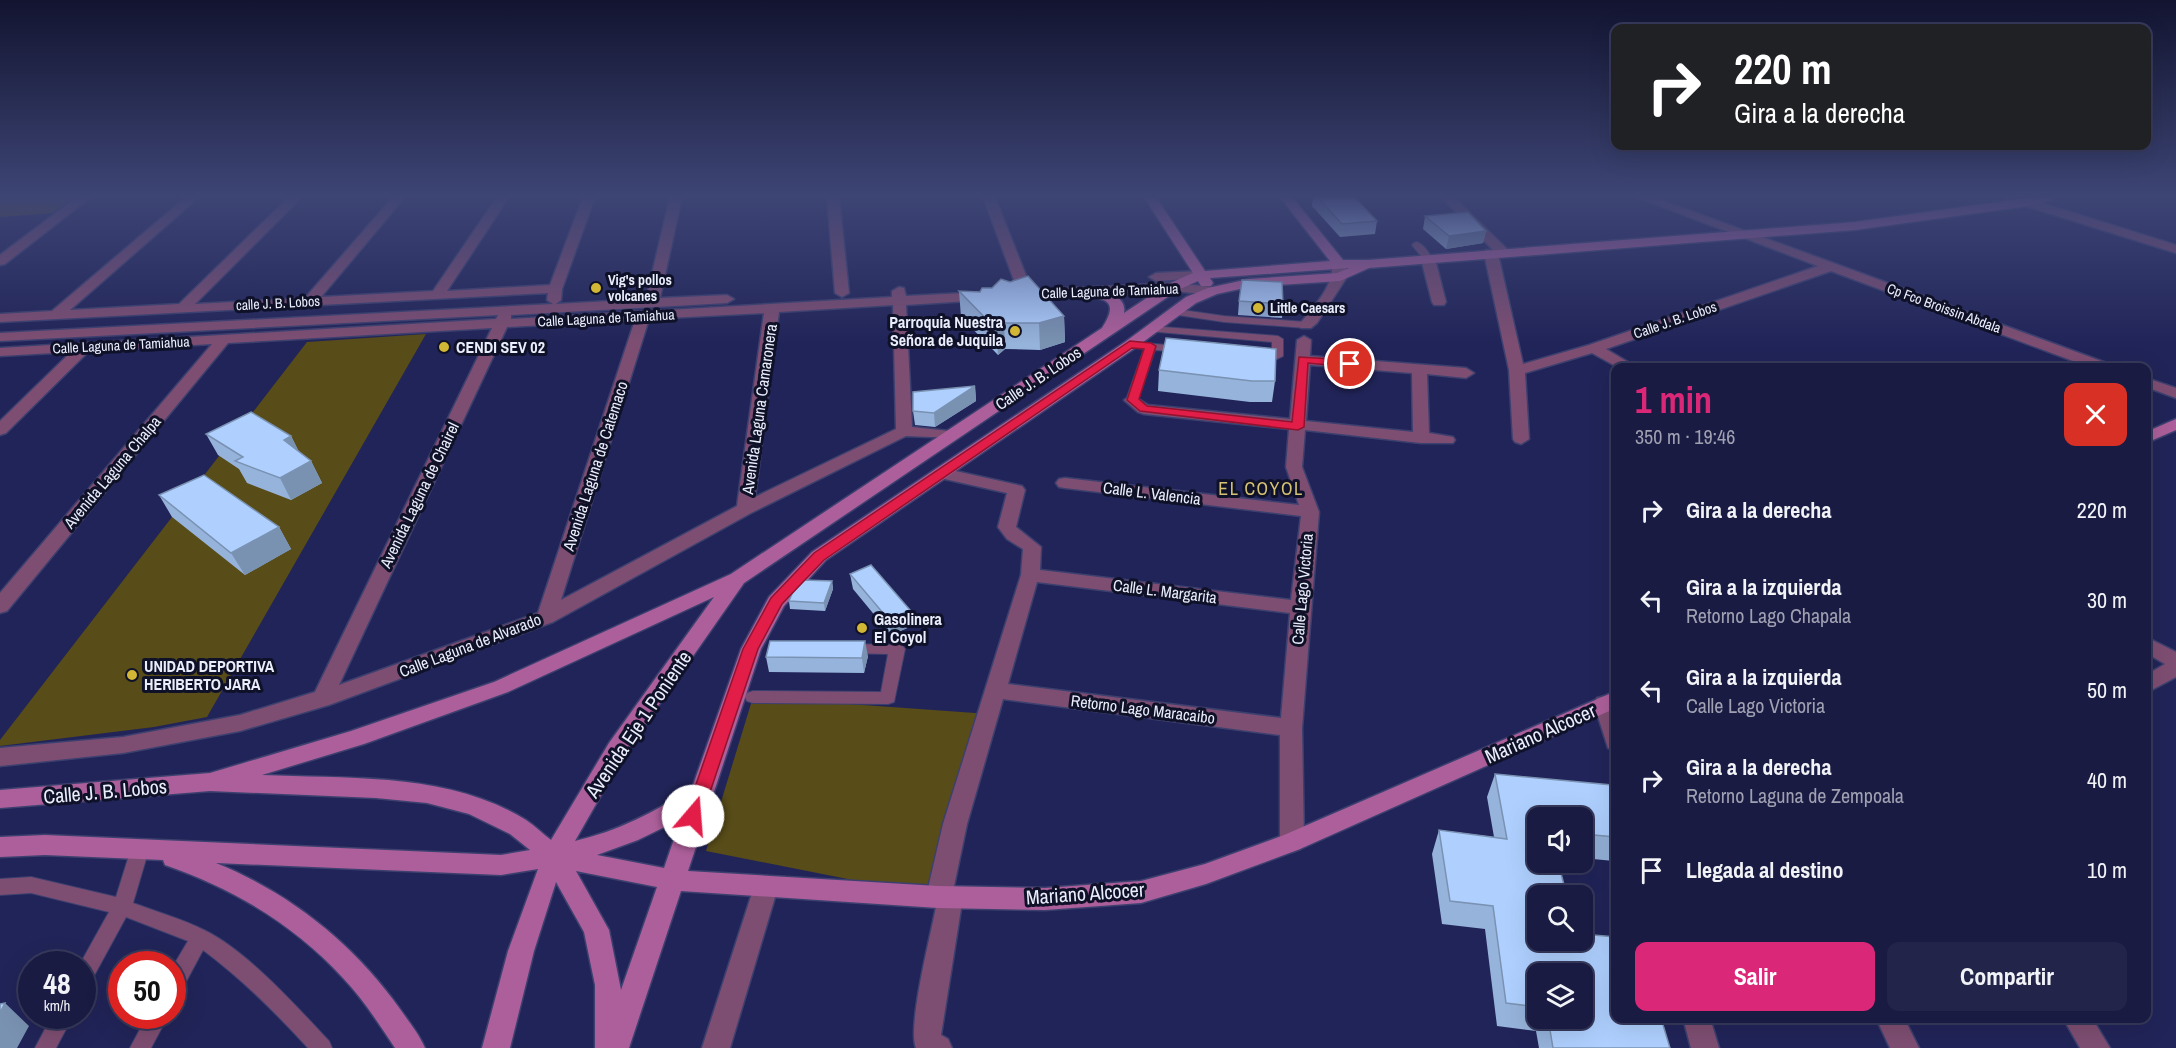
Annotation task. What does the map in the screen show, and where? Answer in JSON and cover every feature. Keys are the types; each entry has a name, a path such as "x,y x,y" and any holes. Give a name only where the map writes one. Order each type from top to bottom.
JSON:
{"main road":[{"path":"1181,246 1213,291"},
{"path":"1322,246 1340,271"},
{"name":"Calle J. B. Lobos","path":"700,795 751,649 776,602 819,556 1130,345 1191,300 1213,291 1249,283 1340,271 1368,264 1587,246"},
{"name":"Calle J. B. Lobos","path":"738,578 1173,287 1200,275 1340,271"},
{"path":"1065,292 1096,294 1116,301 1120,306 1120,312 1103,334"},
{"path":"2151,436 2176,424"},
{"path":"210,782 356,738 501,687 738,578"},
{"name":"Avenida Eje 1 Poniente","path":"496,1048 522,943 555,857 602,771 738,578"},
{"name":"Mariano Alcocer","path":"555,857 674,880 766,887 1045,899 1141,892 1206,874 1292,842 1610,701"},
{"path":"210,782 376,789 427,794 474,806 518,827 555,857 596,930 608,985 609,1048"},
{"name":"Calle J. B. Lobos","path":"0,799 210,782"},
{"path":"0,847 45,845 501,865 555,857 636,833 674,814 700,795"},
{"path":"615,1048 674,880 700,795"},
{"path":"140,849 194,863 219,874 287,915 342,958 388,1014 411,1048"}],"street":[{"path":"0,261 20,246"},
{"path":"56,315 136,246"},
{"path":"183,308 246,246"},
{"path":"309,302 357,246"},
{"path":"437,295 470,246"},
{"path":"553,308 555,289 571,246"},
{"name":"Avenida Laguna de Catemaco","path":"546,617 648,309 664,246"},
{"path":"838,246 842,293"},
{"path":"997,246 1004,289"},
{"path":"1491,246 1497,252 1516,370 1521,439"},
{"name":"Cp Fco Broissin Abdala","path":"1778,246 2094,363"},
{"path":"1428,259 1439,302"},
{"name":"Calle J. B. Lobos","path":"1516,370 1594,348 1832,266"},
{"path":"1305,332 1340,271"},
{"name":"Calle Laguna de Tamiahua","path":"0,352 224,339 505,317 553,308 772,309 900,296 1200,275"},
{"name":"Calle Laguna de Tamiahua","path":"1004,289 1065,292 1173,287 1213,291"},
{"name":"calle J. B. Lobos","path":"0,318 555,289"},
{"name":"Avenida Laguna de Chairel","path":"322,699 516,291"},
{"name":"Calle Laguna de Tamiahua","path":"0,337 505,317 648,309 842,293 900,296"},
{"path":"900,296 904,431 952,435"},
{"name":"Avenida Laguna Camaronera","path":"745,509 772,309"},
{"name":"Calle Lago Victoria","path":"1292,842 1291,728 1310,512 1294,467 1305,332"},
{"name":"Avenida Laguna Chalpa","path":"0,606 224,339"},
{"path":"0,430 85,347"},
{"path":"1594,348 1622,363"},
{"path":"1303,360 1466,373"},
{"path":"1419,369 1421,438"},
{"path":"2151,384 2176,393"},
{"path":"1132,400 1144,409 1298,427 1447,440"},
{"name":"Calle Laguna de Alvarado","path":"0,757 123,745 240,723 322,699 546,617 745,509 904,431"},
{"path":"938,1048 927,1042 946,870 955,824 1030,575 1032,547 1013,535 1007,527 1016,490 942,472"},
{"name":"Calle L. Valencia","path":"1065,483 1310,512"},
{"name":"Calle L. Margarita","path":"1030,575 1300,608"},
{"path":"2151,648 2175,669 2151,682"},
{"name":"Retorno Lago Maracaibo","path":"995,690 1291,728"},
{"path":"716,1048 766,887"},
{"path":"1698,1023 1705,1048"},
{"path":"1892,1023 1905,1048"},
{"path":"2079,1023 2096,1048"}],"lane":[{"path":"1418,246 1428,259"},
{"path":"1174,312 1305,332"},
{"path":"1151,329 1278,339 1277,356 1243,354"},
{"path":"1130,345 1197,350"},
{"path":"1132,400 1151,346"},
{"path":"751,649 773,649"},
{"path":"753,697 888,698 897,649 829,649"},
{"path":"96,954 122,907 140,849"},
{"path":"0,887 32,885 122,907 200,937 235,962 281,1004 322,1048"},
{"path":"186,962 200,937"},
{"path":"45,1048 56,1029"},
{"path":"140,1048 151,1029"}],"shaded area":[{"path":"426,334 207,717 154,727 0,746 0,740 307,342"},
{"path":"753,697 989,714 938,897 706,851"}],"building":[{"path":"1028,276 1064,316 1039,323 1004,323 996,329 959,291 980,292 982,288 992,288 1001,279 1010,282"},
{"path":"1242,280 1282,282 1283,304 1239,301"},
{"path":"1166,338 1276,349 1275,381 1252,381 1159,370"},
{"path":"975,386 934,413 913,411 913,392"},
{"path":"251,412 291,436 284,440 311,461 280,478 235,461 243,457 206,434"},
{"path":"204,475 279,527 231,553 159,495"},
{"path":"871,565 910,610 889,620 850,574"},
{"path":"803,580 832,581 824,603 789,601 794,589"},
{"path":"770,641 865,641 862,658 766,657"},
{"path":"1495,774 1611,785 1611,837 1593,835 1593,807 1527,807 1527,873 1561,873 1564,885 1527,885 1527,951 1593,951 1593,935 1611,937 1611,1023 1662,1023 1670,1048 1553,1048 1550,1029 1593,1029 1593,963 1527,963 1527,1006 1506,1003 1493,906 1450,901 1439,830 1507,839"}],"place":[{"name":"Vig's pollos volcanes","path":"596,288"},
{"name":"Little Caesars","path":"1258,308"},
{"name":"Parroquia Nuestra Señora de Juquila","path":"1015,331"},
{"name":"CENDI SEV 02","path":"444,347"},
{"name":"Gasolinera El Coyol","path":"862,628"},
{"name":"UNIDAD DEPORTIVA HERIBERTO JARA","path":"132,675"}],"district":[{"name":"EL COYOL","path":"1261,488"}],"route":[{"path":"693,816 751,649 776,602 819,556 1130,345 1151,346 1132,400 1144,409 1298,427 1303,360 1350,364"}]}
